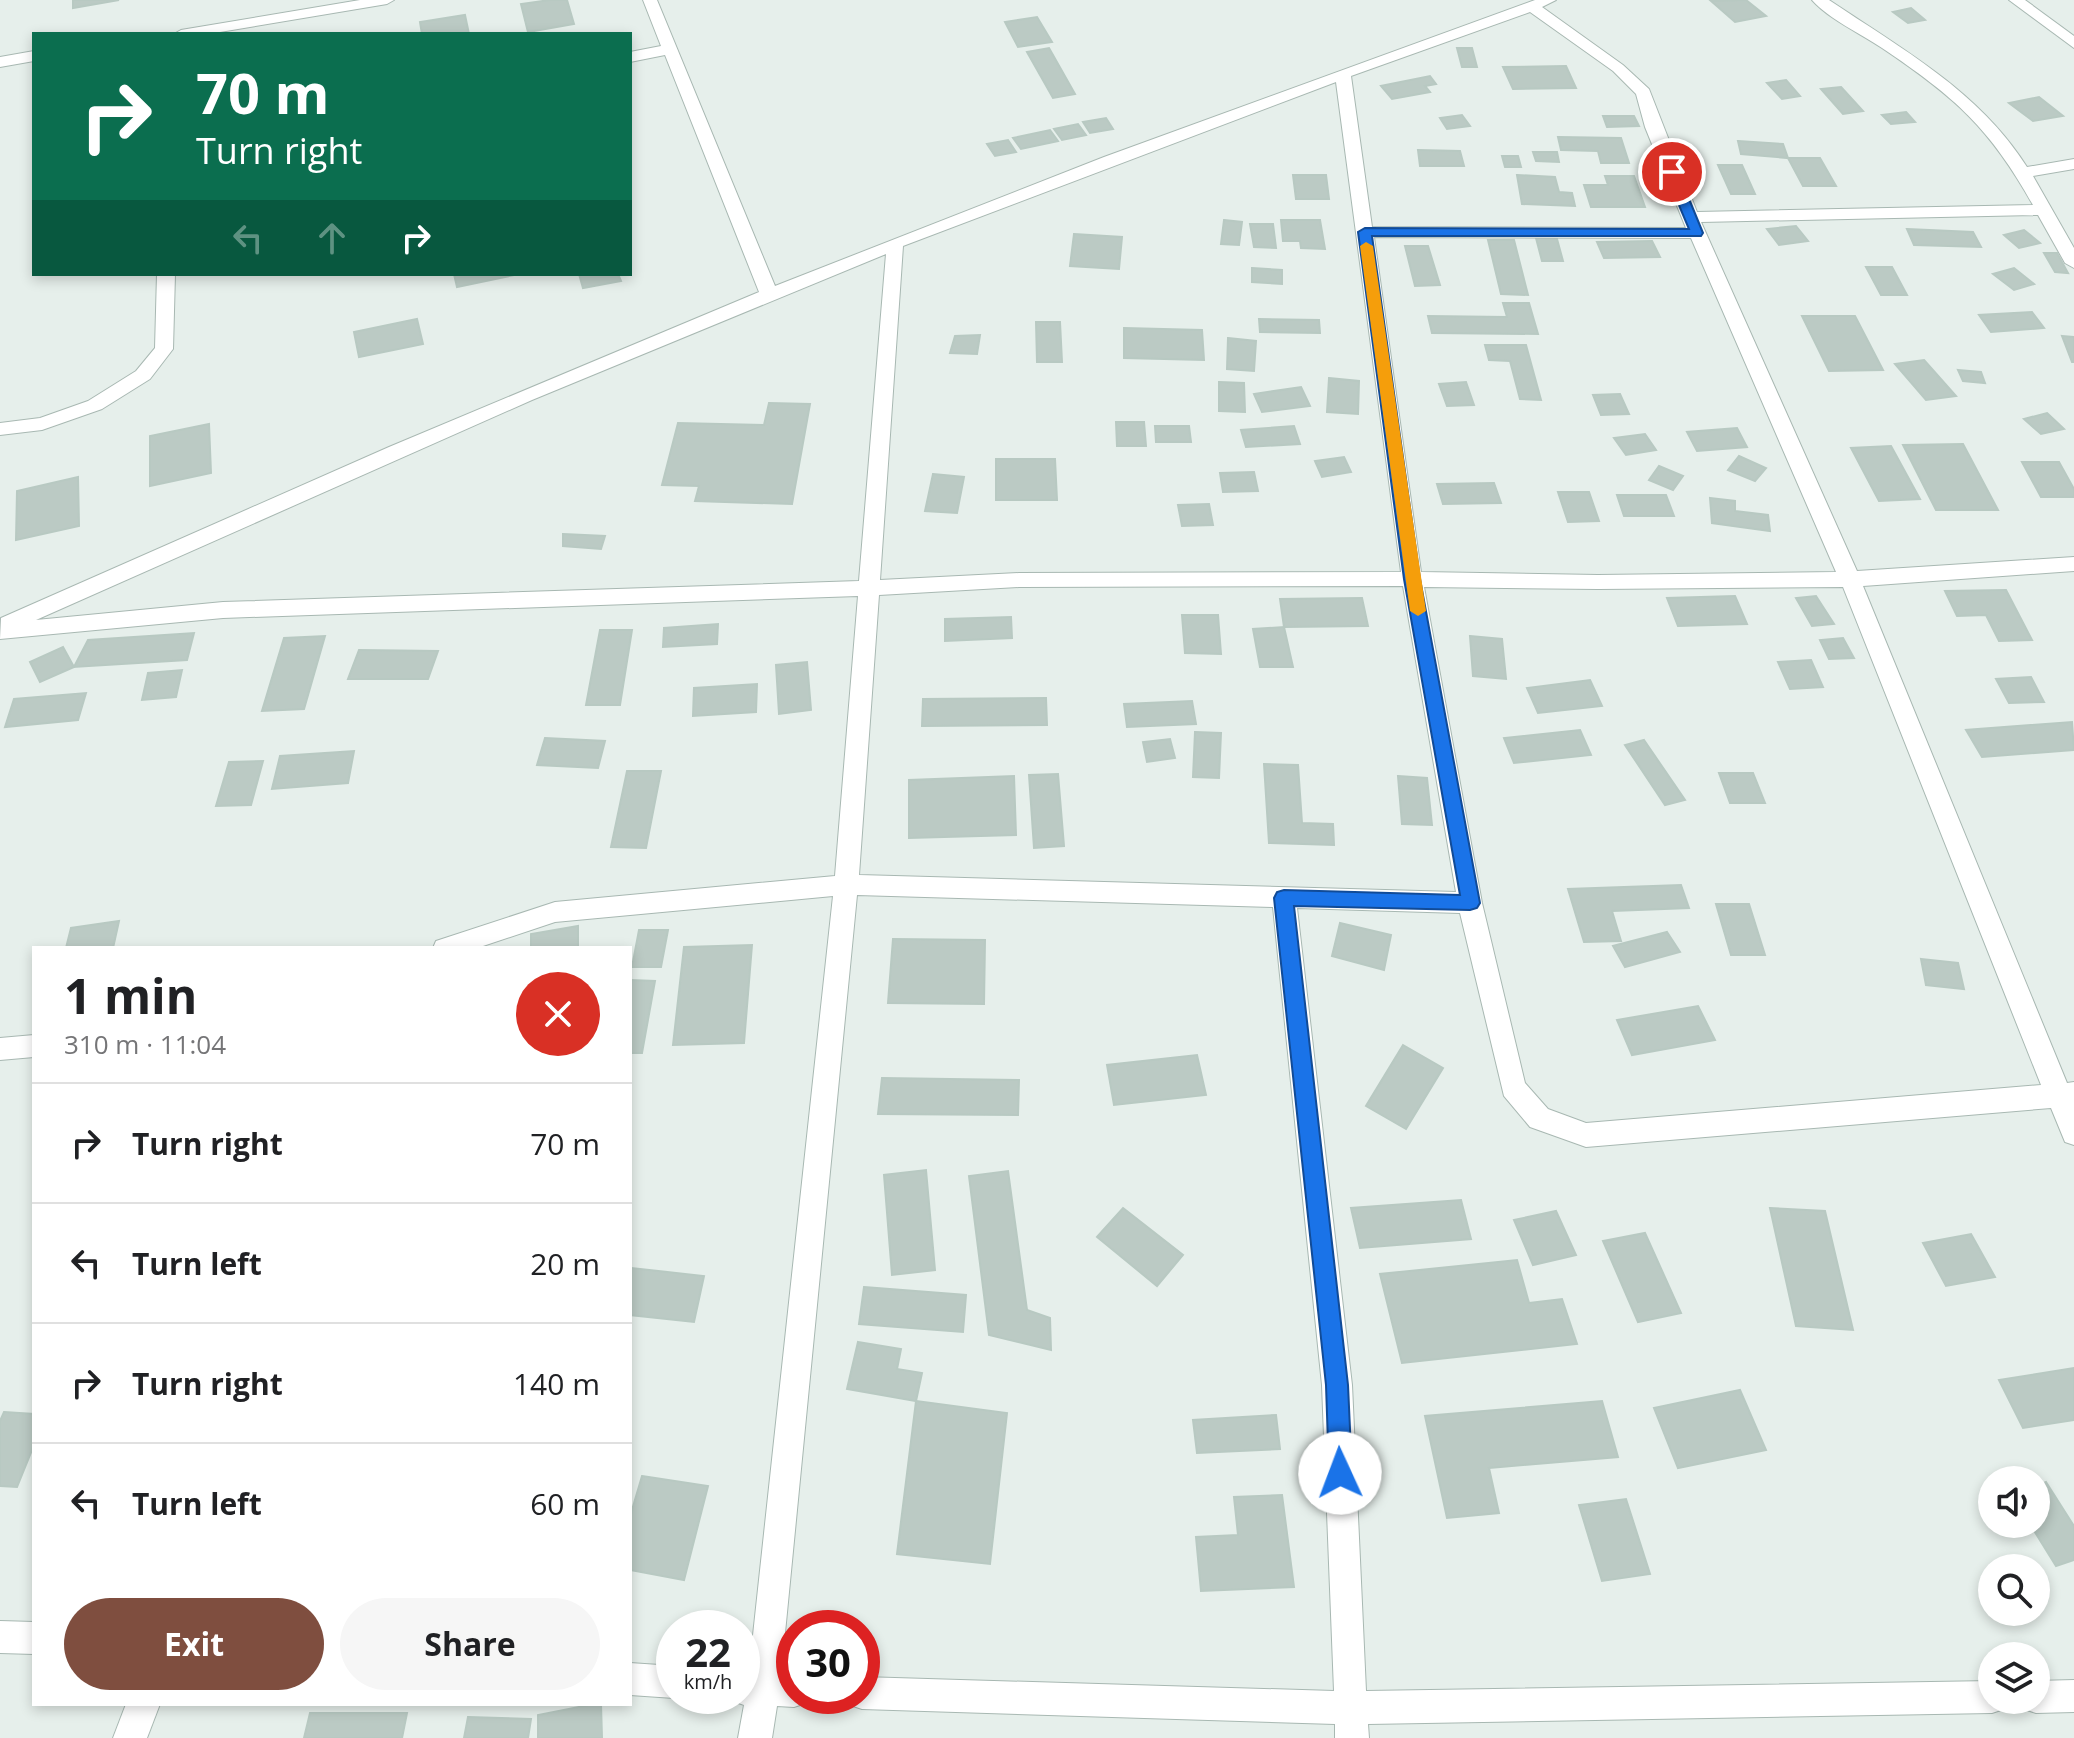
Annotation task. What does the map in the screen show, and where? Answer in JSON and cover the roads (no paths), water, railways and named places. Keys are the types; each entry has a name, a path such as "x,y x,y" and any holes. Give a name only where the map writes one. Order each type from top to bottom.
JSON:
{"street":[{"path":"193,32 387,0"},
{"path":"650,0 770,296"},
{"path":"1819,0 1964,100 1993,130 2023,173 2074,263"},
{"path":"2016,0 2074,43"},
{"path":"0,629 250,514 895,243 1540,3 1643,92 1653,127 1693,225 1850,579 2066,1095 2074,1133"},
{"path":"632,57 671,49"},
{"path":"0,62 32,56"},
{"path":"1343,74 1412,579 1470,903 1513,1088 1539,1118 1586,1135 2066,1095"},
{"path":"2023,173 2074,164"},
{"path":"1365,232 1693,225 2042,210"},
{"path":"755,1738 766,1690 846,885 895,243"},
{"path":"0,429 42,424 95,405 143,375 164,349 166,276"},
{"path":"0,629 223,610 1019,580 1598,582 1850,579 2074,564"},
{"path":"451,946 555,912 846,885 1470,903"},
{"path":"1284,898 1337,1385 1351,1723"},
{"path":"0,1049 32,1046"},
{"path":"0,1637 32,1638"},
{"path":"632,1679 656,1681"},
{"path":"880,1694 1351,1723 1978,1698"},
{"path":"2050,1697 2074,1696"},
{"path":"130,1738 142,1706"}]}
